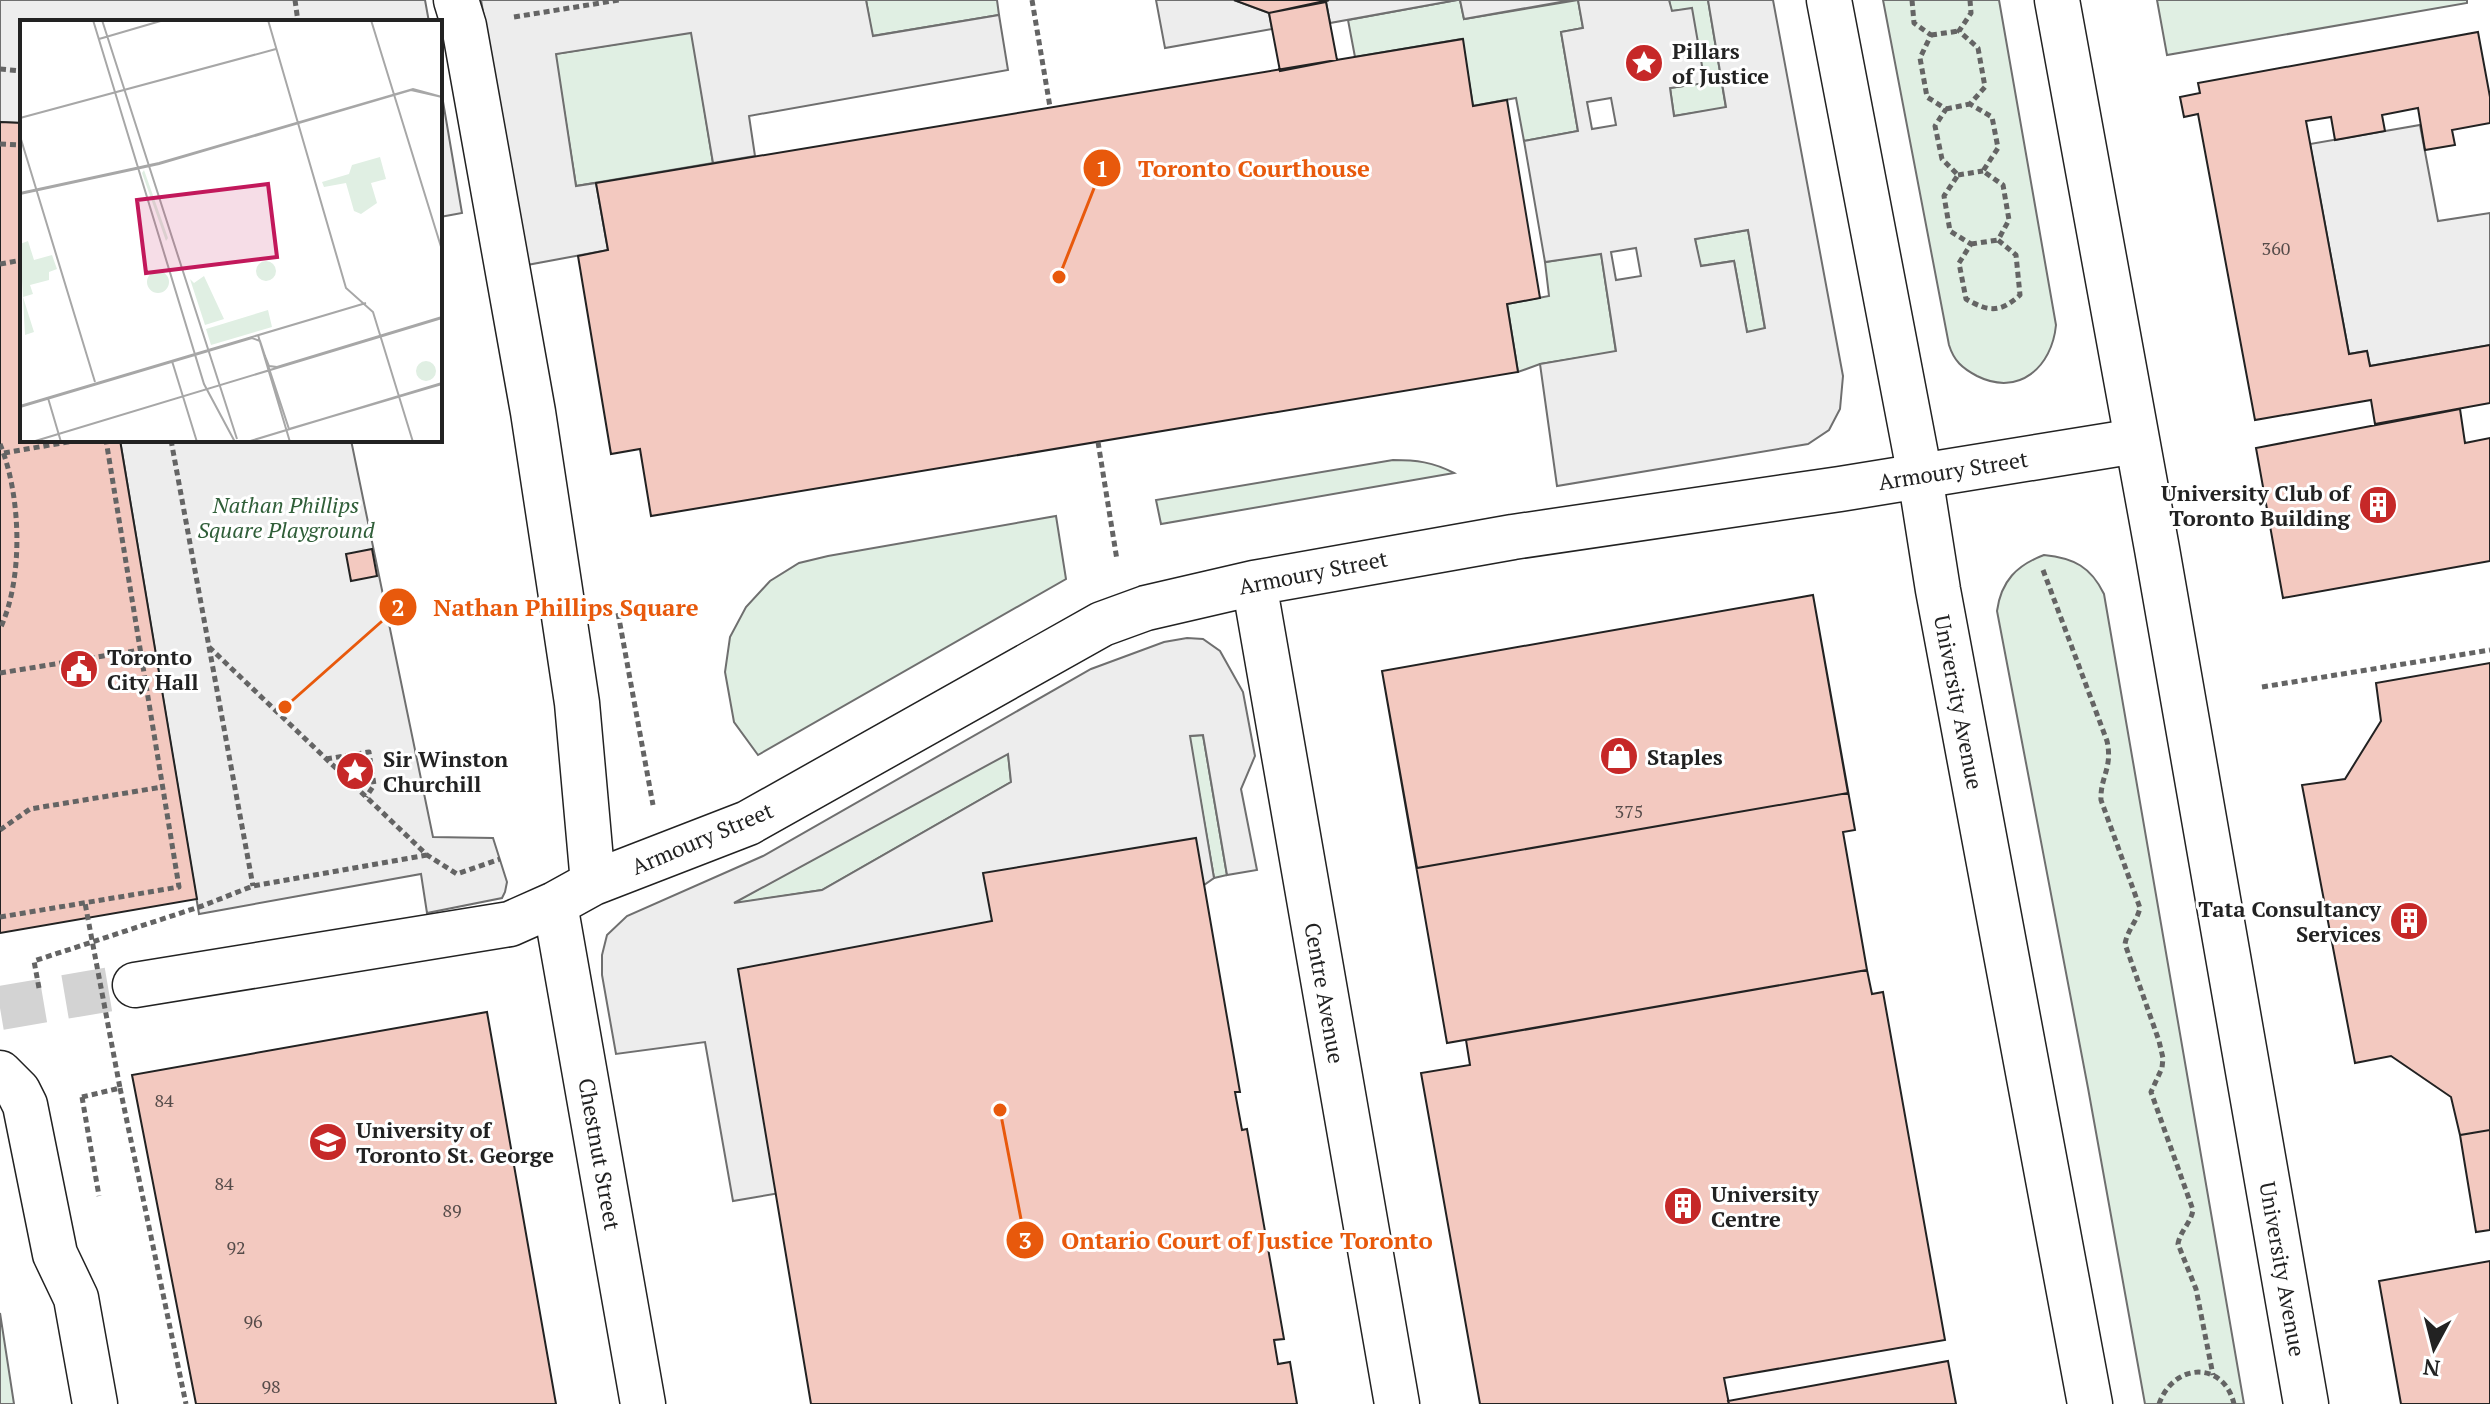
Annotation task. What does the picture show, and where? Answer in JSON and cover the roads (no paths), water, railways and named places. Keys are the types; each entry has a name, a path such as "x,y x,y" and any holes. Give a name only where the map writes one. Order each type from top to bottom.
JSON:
{"street":[{"name":"University Avenue","path":"1829,0 1920,476 1938,590 2090,1404"},
{"name":"University Avenue","path":"2057,0 2306,1404"},
{"path":"460,13 533,412 577,703 593,883"},
{"name":"Armoury Street","path":"135,985 510,924 593,883 748,823 1102,624 1168,602 1254,583 1513,537 2136,441"},
{"name":"Centre Avenue","path":"1254,583 1397,1404"},
{"name":"Chestnut Street","path":"555,904 643,1404"},
{"path":"1,1074 18,1091 25,1105 55,1254 76,1298 95,1404"}],"tunnel":[{"path":"0,1008 135,985"}],"place":[{"name":"Pillars of Justice","path":"1644,63"},
{"name":"Toronto Courthouse","path":"1059,277"},
{"name":"University Club of Toronto Building","path":"2378,505"},
{"name":"Toronto City Hall","path":"79,669"},
{"name":"Nathan Phillips Square","path":"285,707"},
{"name":"Staples","path":"1619,756"},
{"name":"Sir Winston Churchill","path":"355,771"},
{"name":"Tata Consultancy Services","path":"2409,921"},
{"name":"Ontario Court of Justice Toronto","path":"1000,1110"},
{"name":"University of Toronto St. George","path":"328,1142"},
{"name":"University Centre","path":"1683,1206"}],"park label":[{"name":"Nathan Phillips Square Playground","path":"286,516"}]}
